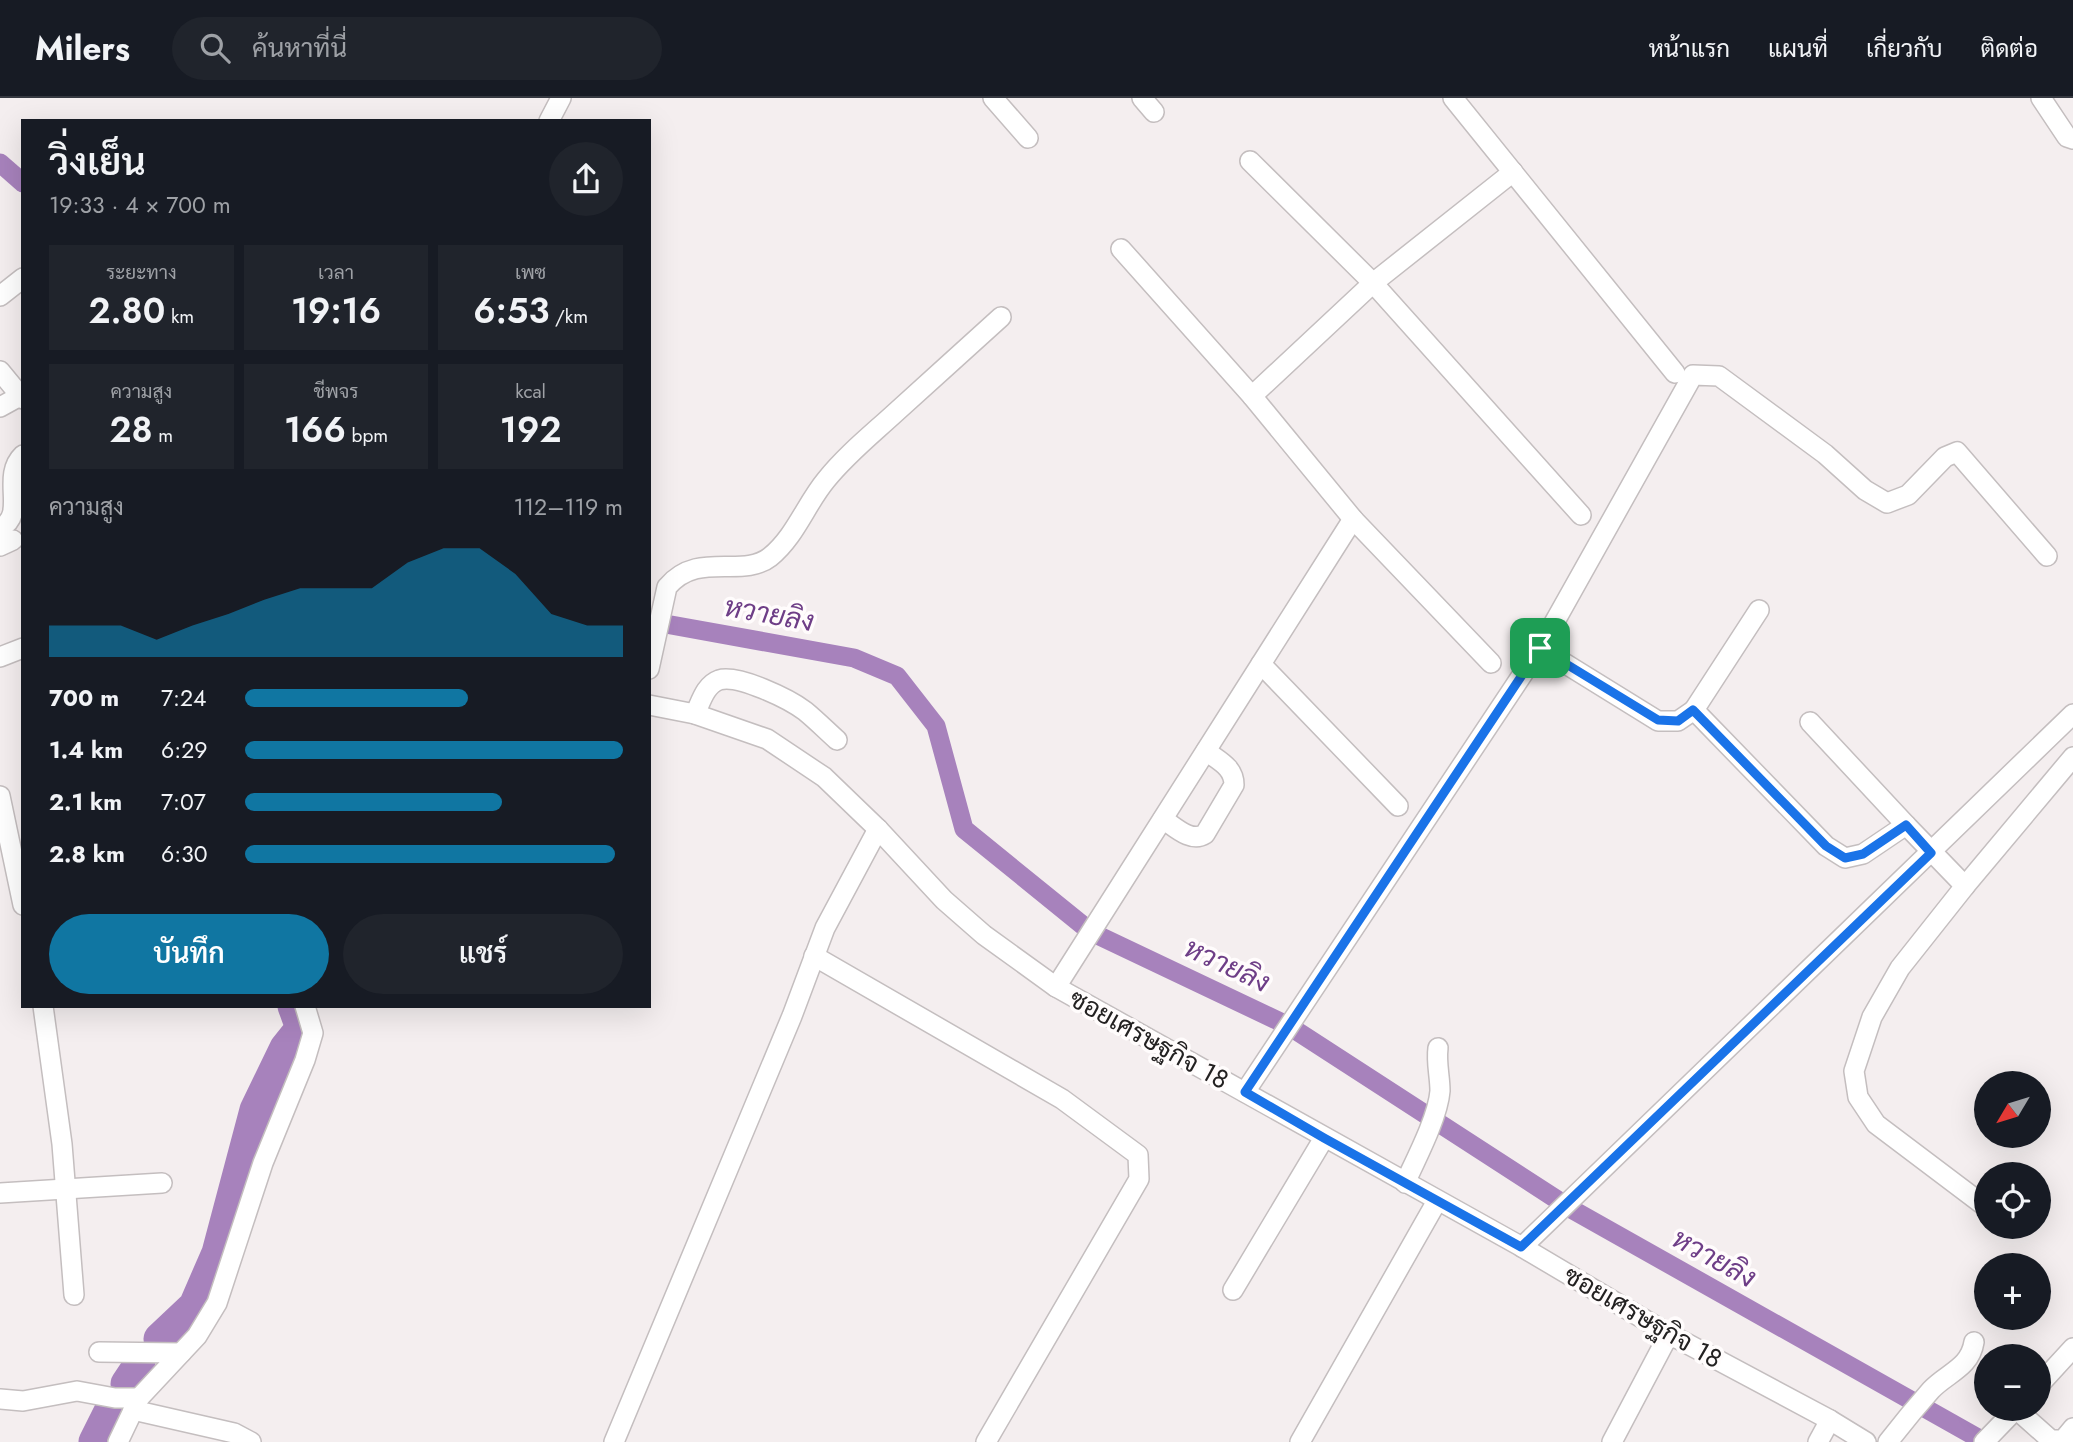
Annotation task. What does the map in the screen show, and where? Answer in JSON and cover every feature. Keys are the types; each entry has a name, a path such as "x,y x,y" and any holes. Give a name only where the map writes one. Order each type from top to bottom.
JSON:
{"street":[{"path":"551,119 561,98"},
{"path":"993,98 1028,138"},
{"path":"1453,98 1675,373"},
{"path":"2041,98 2067,136 2073,139"},
{"path":"1250,161 1373,283 1581,515"},
{"path":"1252,396 1373,283 1513,172"},
{"path":"1121,249 1252,396 1353,519 1491,663"},
{"path":"0,296 21,280"},
{"path":"651,659 667,587 678,575 704,566 749,565 767,559 780,549 826,480 851,453 1001,317"},
{"path":"0,371 21,398 0,407"},
{"path":"1245,1092 1540,648 1693,375 1719,376 1825,454 1865,490 1887,503 1908,495 1945,457 1957,452 2048,556"},
{"path":"4,538 5,526 11,517 9,473 11,465 21,457"},
{"path":"1056,988 1353,519"},
{"path":"1540,648 1658,720 1678,721 1693,710 1759,610"},
{"path":"0,657 21,649"},
{"path":"1261,664 1398,806"},
{"path":"695,714 707,689 714,683 722,679 746,683 783,698 805,711 837,740"},
{"name":"ซอยเศรษฐกิจ 18","path":"651,705 695,714 766,739 824,777 878,829 944,900 984,935 1056,988 1521,1247 1669,1334 1866,1442"},
{"path":"1693,710 1826,846 1845,858 1863,854 1906,825"},
{"path":"1521,1247 2073,714"},
{"path":"1810,722 1965,886"},
{"path":"1163,819 1193,837 1199,838 1205,834 1234,785 1234,775 1230,769 1206,751"},
{"path":"1974,1199 1876,1124 1858,1097 1854,1072 1872,1017 1900,968 2073,757"},
{"path":"0,796 21,896"},
{"path":"614,1442 719,1193 825,928 878,829"},
{"path":"814,956 1062,1099 1138,1155 1139,1180 986,1442"},
{"path":"43,1008 62,1144 74,1295"},
{"path":"118,1442 136,1404 197,1336 217,1303 264,1164 305,1060 313,1033 306,1008"},
{"path":"1405,1183 1427,1135 1440,1093 1437,1048"},
{"path":"1233,1290 1324,1138"},
{"path":"0,1193 162,1183"},
{"path":"1300,1442 1437,1201"},
{"path":"1612,1442 1669,1334"},
{"path":"1888,1442 1934,1387 1966,1362 1973,1352 1975,1342"},
{"path":"2051,1372 2073,1348"},
{"path":"99,1352 181,1353"},
{"path":"0,1399 23,1401 77,1391 116,1398 234,1433 251,1442"},
{"path":"1818,1442 1830,1420"},
{"path":"1984,1442 2004,1421"},
{"path":"2024,1421 2051,1440 2063,1440 2073,1428"}],"waterway":[{"path":"0,163 21,181"},
{"name":"หวายลิง","path":"651,621 854,658 897,676 936,726 964,829 1091,932 1289,1026 1573,1210 1985,1442"},
{"path":"160,1339 195,1306 218,1253 256,1110 286,1048 302,1028 295,1008"},
{"path":"127,1384 139,1366"},
{"path":"95,1442 110,1412"}],"route":[{"path":"1540,648 1658,720 1678,721 1693,710 1826,846 1845,858 1863,854 1906,825 1931,853 1521,1247 1245,1092 1540,648"}]}
